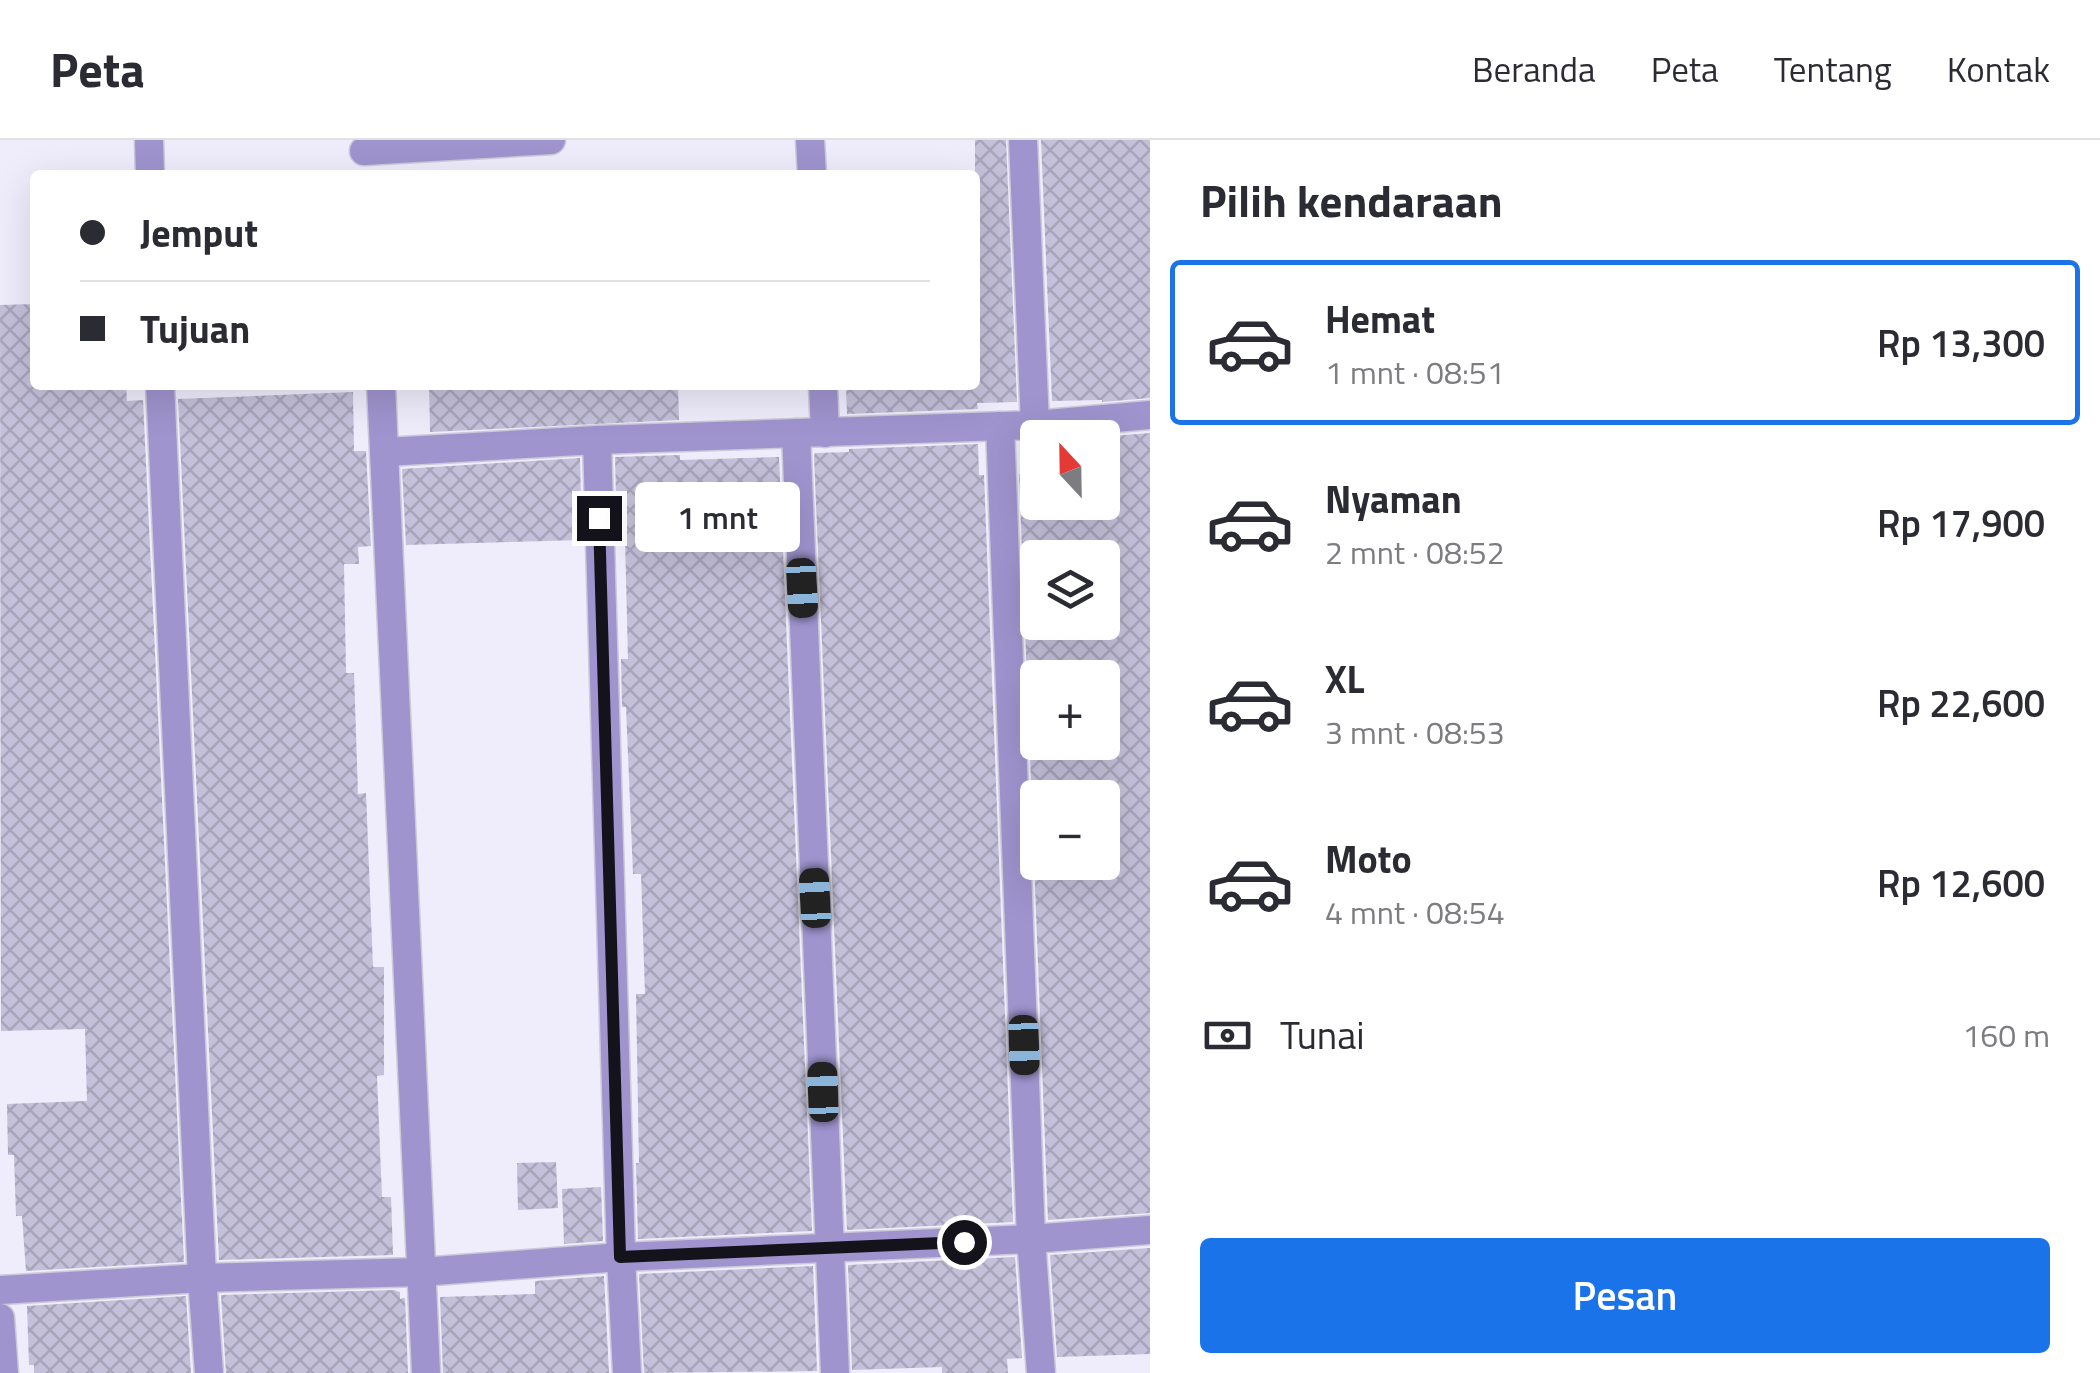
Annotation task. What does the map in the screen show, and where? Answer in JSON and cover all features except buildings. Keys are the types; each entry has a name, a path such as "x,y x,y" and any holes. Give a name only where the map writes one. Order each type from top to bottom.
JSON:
{"street":[{"path":"149,140 150,170"},
{"path":"365,155 551,140"},
{"path":"810,140 812,170"},
{"path":"1023,140 1036,420"},
{"path":"160,390 209,1373"},
{"path":"381,390 426,1373"},
{"path":"823,390 825,433"},
{"path":"1099,420 1150,416"},
{"path":"385,452 597,440 1020,425"},
{"path":"1000,426 1031,1238 1041,1373"},
{"path":"796,433 836,1373"},
{"path":"597,440 620,1257 627,1373"},
{"path":"0,1290 202,1278 421,1272 620,1257 1150,1230"},
{"path":"0,1318 4,1373"}],"route":[{"path":"599,518 620,1257 964,1242"}]}
